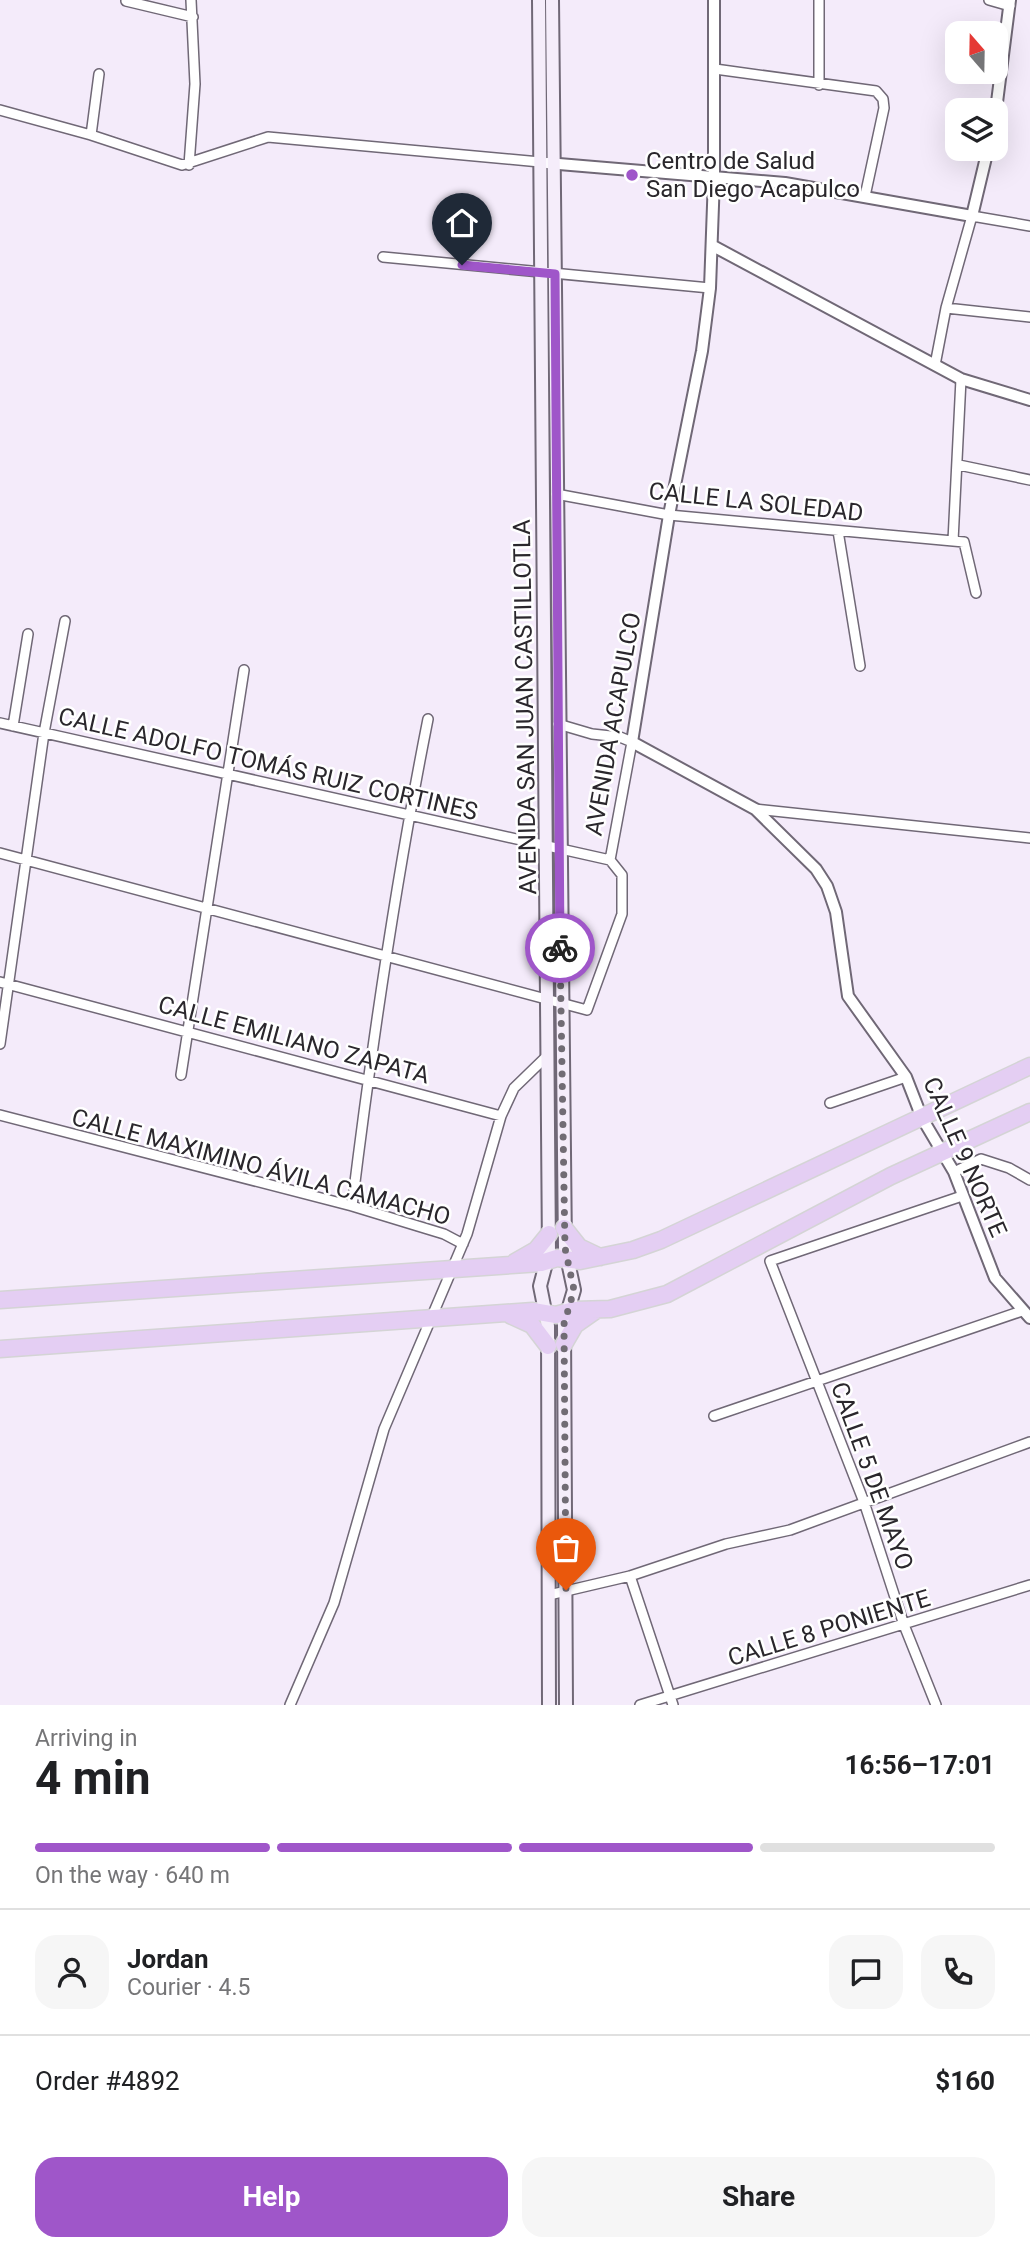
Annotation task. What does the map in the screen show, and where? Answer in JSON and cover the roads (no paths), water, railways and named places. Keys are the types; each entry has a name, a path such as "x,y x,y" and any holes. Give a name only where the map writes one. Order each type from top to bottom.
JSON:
{"highway":[{"path":"0,1300 548,1262 556,1258 567,1261 600,1257 661,1240 1030,1066"},
{"path":"0,1349 508,1314 546,1312 556,1315 645,1302 667,1294 940,1151 1030,1112"},
{"path":"564,1228 579,1247 600,1257"},
{"path":"499,1265 530,1254 549,1234"},
{"path":"508,1314 532,1325 556,1345 575,1325 596,1310"}],"main road":[{"name":"AVENIDA SAN JUAN CASTILLOTLA","path":"539,0 554,1002 564,1228 567,1261 574,1284 556,1345 549,1595 549,1705"},
{"name":"AVENIDA SAN JUAN CASTILLOTLA","path":"552,0 558,724 553,849"},
{"name":"AVENIDA SAN JUAN CASTILLOTLA","path":"554,1002 548,1055 548,1262 540,1286 556,1345 566,1590 566,1705"}],"street":[{"path":"188,165 195,84 191,0"},
{"name":"AVENIDA ACAPULCO","path":"0,853 587,1010 622,914 622,875 610,860 669,515 702,351 710,288 715,177 714,0"},
{"path":"819,0 820,85"},
{"path":"989,0 1010,3 998,98"},
{"path":"126,1 193,18"},
{"path":"715,69 876,91 883,99 884,108 866,196"},
{"path":"91,135 99,74"},
{"path":"0,110 91,135 173,163 188,165 268,137 785,183 1030,226"},
{"path":"935,365 946,308 985,161"},
{"path":"713,246 961,379 1030,400"},
{"path":"383,257 710,288"},
{"path":"946,308 1030,317"},
{"path":"961,379 953,541 966,543 976,593"},
{"path":"958,465 1030,481"},
{"name":"CALLE LA SOLEDAD","path":"556,494 669,515 953,541"},
{"path":"838,531 860,666"},
{"path":"0,1044 5,983 44,733 65,621"},
{"path":"12,726 28,634"},
{"path":"181,1075 244,670"},
{"path":"352,1206 367,1081 408,817 428,719"},
{"name":"CALLE ADOLFO TOMÁS RUIZ CORTINES","path":"0,723 228,777 610,860"},
{"path":"558,724 592,734 620,737 632,743"},
{"name":"CALLE 9 NORTE","path":"632,743 755,809 803,854 827,886 839,928 848,996 906,1077 922,1118 954,1172 995,1278 1026,1315"},
{"path":"755,809 1030,838"},
{"name":"CALLE EMILIANO ZAPATA","path":"5,983 501,1116"},
{"path":"501,1116 514,1088 548,1055"},
{"path":"830,1104 906,1077"},
{"name":"CALLE MAXIMINO ÁVILA CAMACHO","path":"0,1115 352,1206 444,1234 463,1244 501,1116"},
{"path":"954,1172 981,1159 1009,1168 1030,1180"},
{"name":"CALLE 5 DE MAYO","path":"936,1705 904,1625 864,1502 769,1261 962,1196"},
{"path":"290,1705 334,1603 384,1429 463,1244"},
{"path":"714,1416 1026,1315"},
{"path":"549,1595 630,1576 726,1544 790,1530 1030,1443"},
{"path":"630,1576 672,1701"},
{"name":"CALLE 8 PONIENTE","path":"639,1705 672,1701 1030,1585"}],"place":[{"name":"Centro de Salud San Diego Acapulco","path":"632,175"}]}
